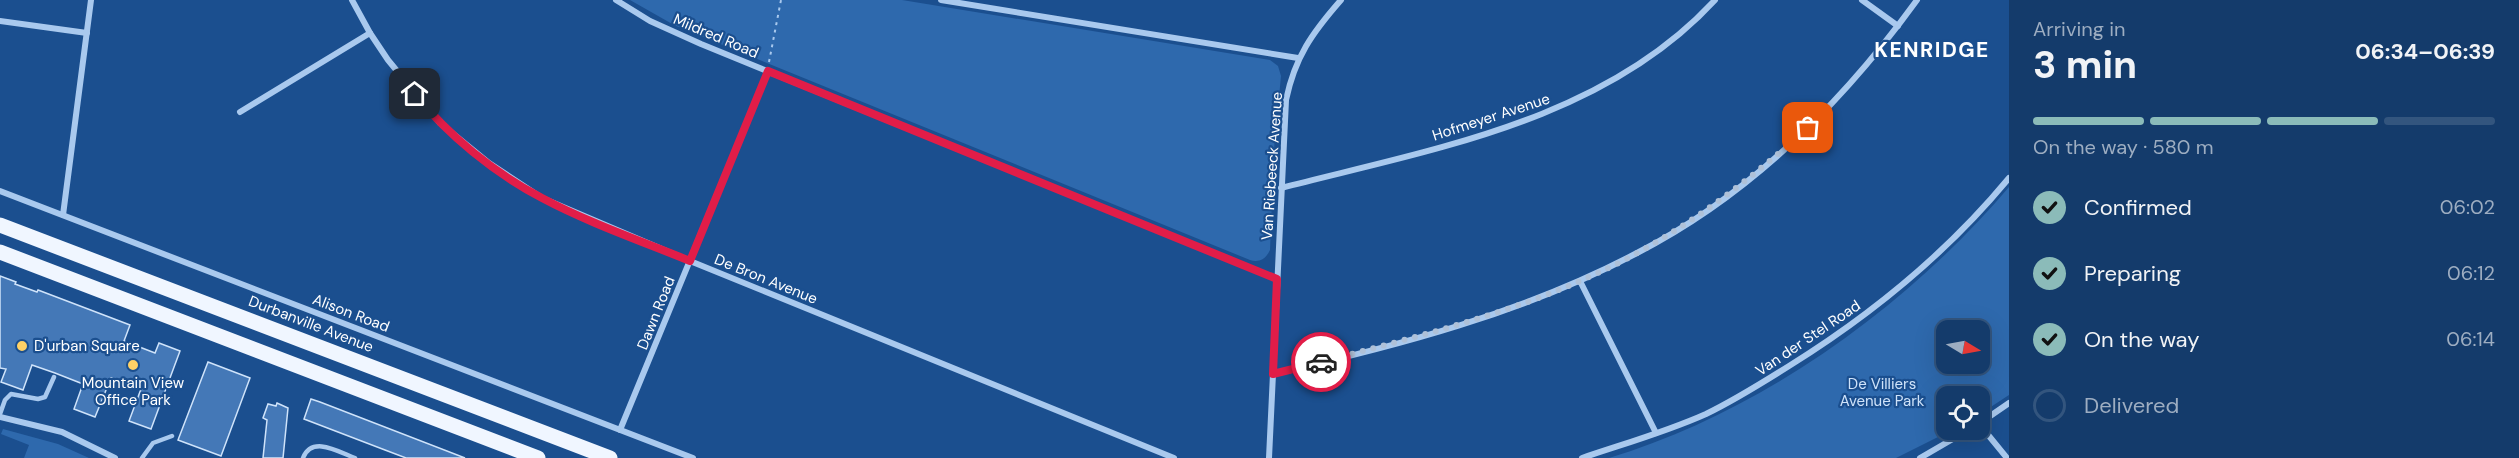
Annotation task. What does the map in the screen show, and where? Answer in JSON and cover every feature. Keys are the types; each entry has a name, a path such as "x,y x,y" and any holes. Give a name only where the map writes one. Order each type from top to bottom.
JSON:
{"main road":[{"name":"Durbanville Avenue","path":"0,225 610,458"},
{"path":"0,252 538,458"}],"street":[{"path":"63,215 91,0"},
{"name":"De Bron Avenue","path":"352,0 370,33 403,80 440,123 521,186 569,211 1173,458"},
{"name":"Mildred Road","path":"616,0 650,21 768,71 1277,279"},
{"path":"940,0 1298,58"},
{"name":"Van Riebeeck Avenue","path":"1269,458 1286,100 1298,58 1315,31 1341,0"},
{"name":"Hofmeyer Avenue","path":"1281,188 1481,136 1567,104 1653,54 1715,0"},
{"path":"1862,0 1898,26"},
{"path":"1273,374 1465,324 1533,301 1638,253 1672,233 1756,174 1808,128 1839,97 1917,0"},
{"path":"0,21 87,33"},
{"path":"240,112 370,33"},
{"name":"Dawn Road","path":"620,430 768,71"},
{"name":"Van der Stel Road","path":"1582,458 1706,413 1752,389 1862,318 1955,237 2009,178"},
{"name":"Alison Road","path":"0,191 693,458"},
{"path":"1580,280 1656,433"},
{"path":"1990,417 2009,403"},
{"path":"0,416 62,432 115,458"},
{"path":"1990,437 2007,458"},
{"path":"1920,458 1951,440"}],"lane":[{"path":"0,416 5,400 11,394 36,399 45,397 54,377"},
{"path":"142,458 153,443 172,436"},
{"path":"303,458 309,449 319,445 356,458"}],"path":[{"path":"768,71 781,0"}],"green space":[{"path":"630,0 902,0 1270,60 1278,66 1281,76 1274,149 1270,250 1262,259 1250,260 674,25"},
{"name":"De Villiers Avenue Park","path":"2009,187 2009,395 1990,407 1990,386 1936,386 1936,438 1896,458 1609,458 1666,438 1721,413 1775,384 1828,350 1925,274"},
{"path":"3,429 58,444 89,458 24,458 29,445 1,434"}],"building":[{"path":"0,276 16,282 15,284 37,292 38,290 130,325 124,341 155,353 159,343 180,351 151,429 129,421 141,389 111,378 95,417 74,409 83,384 55,373 32,365 23,390 1,382 6,369 0,368"},
{"path":"208,362 250,378 221,456 178,440"},
{"path":"311,399 465,458 406,458 304,419"},
{"path":"277,403 288,408 283,458 263,458 267,420 263,418 268,404 276,406"}],"way so far":[{"path":"1321,362 1502,312 1533,301 1638,253 1672,233 1756,174 1808,128"}],"place":[{"name":"D'urban Square","path":"22,346"},
{"name":"Mountain View Office Park","path":"133,365"}],"district":[{"name":"KENRIDGE","path":"1932,50"}],"route":[{"path":"415,94 449,131 521,186 569,211 690,261 768,71 1277,279 1273,374 1321,362"}]}
